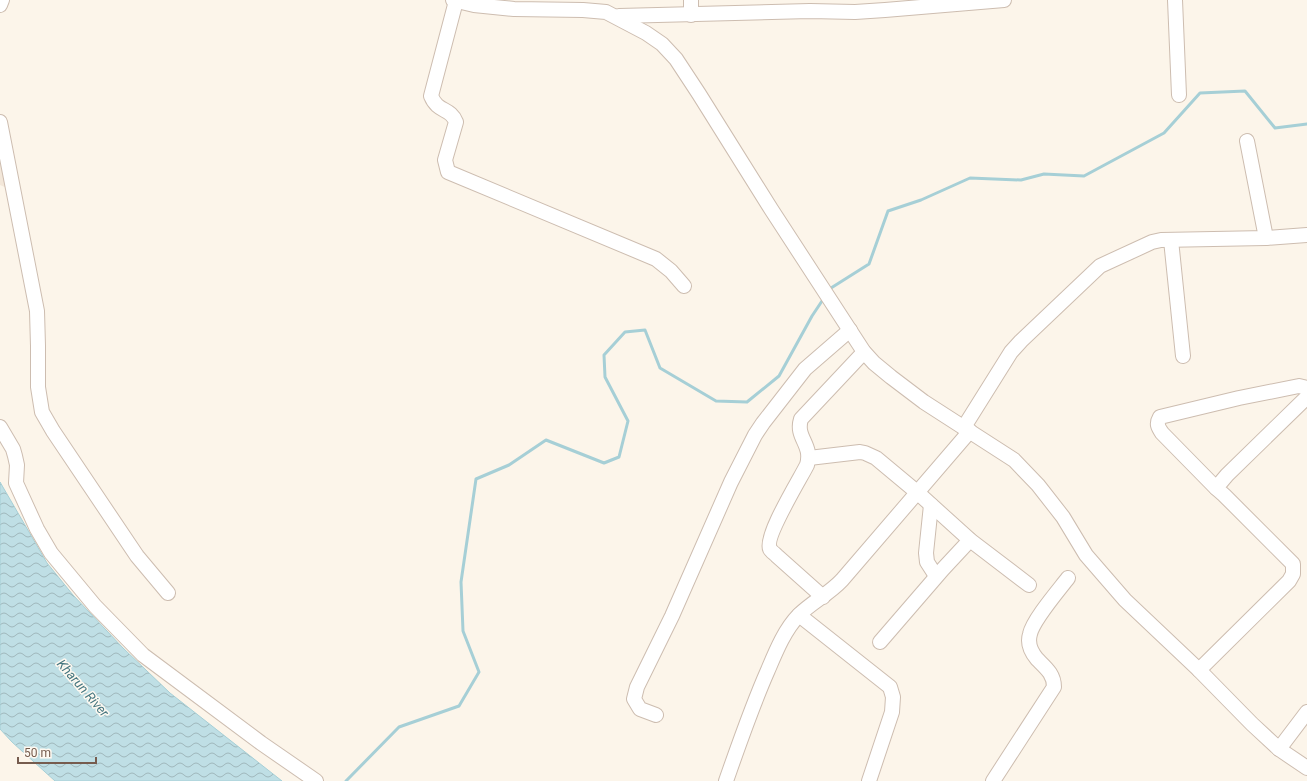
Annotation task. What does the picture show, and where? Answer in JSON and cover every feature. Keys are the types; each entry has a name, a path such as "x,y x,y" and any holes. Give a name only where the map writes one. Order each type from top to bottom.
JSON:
{"street":[{"path":"0,5 2,0"},
{"path":"684,286 672,271 656,259 448,172 445,160 456,122 451,113 440,109 434,104 431,96 455,0 474,5 514,9 609,9 691,14 748,6 810,5 855,12 1004,0"},
{"path":"691,0 691,14"},
{"path":"1175,0 1179,95"},
{"path":"609,9 662,44 676,59 817,281 864,352 874,363 924,402 1014,460 1038,485 1063,517 1091,561 1125,600 1199,670 1252,724 1280,749 1307,768"},
{"path":"0,122 37,311 38,387 42,412 53,432 137,556 168,593"},
{"path":"1247,141 1266,238"},
{"path":"726,781 753,703 776,650 786,633 799,615 833,590 918,493 967,429 1011,352 1021,340 1090,274 1100,266 1152,242 1307,235"},
{"path":"1170,240 1183,356"},
{"path":"656,715 640,709 634,699 637,687 672,616 734,476 759,429 794,382 812,362 850,330"},
{"path":"823,597 770,549 770,542 776,522 807,465 809,458 807,445 800,433 799,425 801,419 864,352"},
{"path":"1199,670 1289,581 1293,574 1293,564 1162,433 1157,422 1160,417 1246,396 1299,386 1307,388"},
{"path":"1216,488 1227,475 1307,397"},
{"path":"0,427 15,456 17,465 16,482 37,529 51,553 95,606 143,655 261,744 312,778"},
{"path":"809,458 860,452 876,458 918,493 970,540 1029,585"},
{"path":"931,505 926,553 927,562 936,576"},
{"path":"880,642 936,576 970,540"},
{"path":"993,781 1054,687 1054,679 1050,672 1032,654 1029,644 1030,634 1034,625 1068,578"},
{"path":"799,615 890,687 893,697 892,712 869,781"},
{"path":"1280,749 1307,712"}],"shaded area":[{"path":"0,154 7,188 0,185"}],"water":[{"name":"Kharun River","path":"0,482 47,563 73,595 123,648 170,693 282,781 55,781 12,742 0,729"}],"waterway":[{"path":"829,290 869,264 888,211 921,200 970,178 1021,180 1044,174 1084,176 1164,133 1200,93 1245,91 1275,128 1307,124"},
{"path":"346,781 399,727 459,706 479,672 463,631 461,582 476,479 509,465 546,440 604,463 619,457 628,421 605,377 604,355 625,332 645,330 660,368 716,401 747,402 779,376 812,316 824,298"}]}
